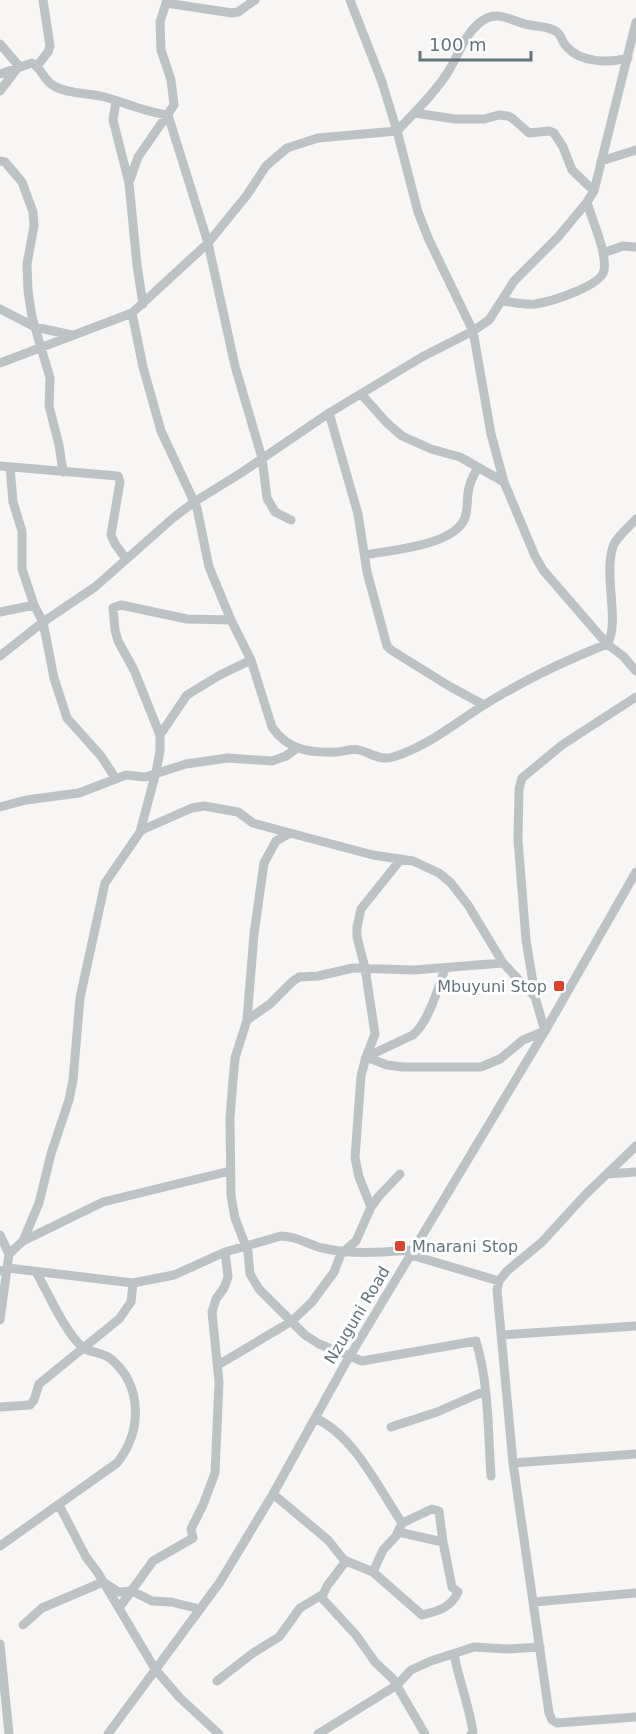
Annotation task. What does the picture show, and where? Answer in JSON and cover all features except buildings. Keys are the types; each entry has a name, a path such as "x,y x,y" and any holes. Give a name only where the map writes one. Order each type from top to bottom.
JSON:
{"street":[{"path":"37,66 50,46 43,0"},
{"path":"129,183 138,158 174,105 174,90 161,50 160,22 166,2 232,13 238,12 255,0"},
{"path":"350,0 382,82 398,131 408,176 429,240 473,331 491,434 504,482 535,556 543,570 607,644 623,656 634,669"},
{"path":"0,363 132,313 208,243 247,195 266,166 287,148 318,138 398,131 446,75 469,34 478,24 495,16 507,17 525,24 552,29 558,33 567,48 590,60 617,61 628,58"},
{"path":"0,656 43,622 95,587 172,518 194,502 329,413 489,320 514,281 560,236 588,202 594,190 636,22"},
{"path":"0,44 19,66"},
{"path":"0,74 32,63 37,66 45,80 58,88 168,115"},
{"path":"0,91 19,66"},
{"path":"116,101 113,120 129,183 143,304"},
{"path":"415,112 455,119 508,116 529,134 549,130 559,140 572,170 594,190"},
{"path":"168,115 208,243 235,366 262,458 264,488 271,508 279,515 291,520"},
{"path":"601,161 636,150"},
{"path":"0,161 9,166 22,182 33,212 34,226 27,272 28,291 35,327 50,378 49,406 63,471"},
{"path":"502,301 537,303 561,297 597,281 603,275 605,268 603,253 588,202"},
{"path":"603,253 623,246 636,247"},
{"path":"0,309 35,327 72,335"},
{"path":"132,313 143,367 161,431 194,502 209,567 251,660 272,727 278,736 297,748 305,751 336,752 355,749 388,759 406,753 540,672 607,644 612,635 613,622 610,589 614,544 636,519"},
{"path":"362,395 402,436 431,449 460,457 504,482"},
{"path":"329,413 358,514 367,572 384,638 391,650 484,705"},
{"path":"365,555 424,545 448,535 463,524 467,512 469,488 478,466"},
{"path":"116,779 100,756 67,718 54,678 43,622 34,605 22,569 22,531 5,467 120,478 111,535 126,559"},
{"path":"22,1241 39,1203 51,1154 69,1101 80,998 105,883 140,832 160,751 160,735 134,670 118,641 113,608 121,604 187,619 231,620"},
{"path":"0,612 34,605"},
{"path":"160,735 187,695 251,660"},
{"path":"366,1057 387,1065 403,1067 481,1067 500,1059 522,1040 545,1030 535,998 526,940 518,840 519,789 522,778 562,745 636,697"},
{"path":"0,807 26,800 79,793 128,775 145,777 186,764 215,759 272,761 280,759 297,748"},
{"path":"140,832 167,818 204,806 238,812 253,823 373,855 413,861 428,867 451,883 473,913 503,963 535,998"},
{"path":"290,833 276,841 264,863 254,934 247,1020 234,1069 230,1118 230,1171 235,1218 247,1246 250,1274 253,1282 273,1304 313,1341 362,1361 476,1341 481,1354 491,1476"},
{"path":"371,1207 359,1177 355,1158 361,1076 375,1034 357,933 359,914 401,859"},
{"name":"Nzuguni Road","path":"108,1734 220,1582 273,1494 350,1355 545,1030 636,872"},
{"path":"247,1020 297,979 346,968 445,969 503,963"},
{"path":"366,1057 413,1035 418,1030 445,969"},
{"path":"636,1146 585,1195 542,1242 499,1281 496,1296 502,1335 513,1463 549,1713 552,1720 557,1723 636,1717"},
{"path":"0,1320 4,1270 9,1254 22,1241 103,1202 230,1171"},
{"path":"608,1174 636,1172"},
{"path":"218,1365 292,1321 319,1293 334,1272 345,1250 356,1241 371,1207 387,1186 400,1174"},
{"path":"0,1235 9,1254"},
{"path":"4,1270 133,1283 174,1275 225,1252 281,1236 291,1236 323,1248 370,1253 412,1252 499,1281"},
{"path":"119,1608 153,1561 193,1538 191,1529 215,1473 219,1414 218,1365 212,1312 228,1277 225,1252"},
{"path":"0,1546 117,1463 127,1449 135,1419 134,1392 124,1373 105,1355 84,1349 70,1332 36,1272"},
{"path":"0,1407 30,1405 39,1384 111,1328 127,1309 133,1294 133,1283"},
{"path":"502,1335 636,1326"},
{"path":"391,1427 437,1412 485,1391"},
{"path":"315,1418 327,1423 348,1443 400,1528 443,1542"},
{"path":"513,1463 636,1454"},
{"path":"273,1494 328,1540 346,1561 373,1572 422,1615 440,1611 453,1601 458,1592 452,1587 439,1511 432,1509 400,1528 383,1550 373,1572"},
{"path":"59,1505 86,1557 155,1669 180,1698 219,1734"},
{"path":"217,1681 253,1653 279,1637 300,1608 322,1597 327,1586 346,1561"},
{"path":"102,1582 119,1592 132,1591 152,1601 171,1602 200,1609"},
{"path":"22,1625 42,1608 102,1582"},
{"path":"534,1602 636,1593"},
{"path":"322,1597 356,1635 375,1662 397,1684 425,1734"},
{"path":"0,1644 9,1731"},
{"path":"318,1734 397,1684 411,1670 474,1647 507,1649 540,1647"},
{"path":"454,1654 458,1677 470,1711 473,1732 471,1734"},
{"path":"0,1721 9,1731"}],"place":[{"name":"Mbuyuni Stop","path":"559,986"},
{"name":"Mnarani Stop","path":"400,1246"}]}
